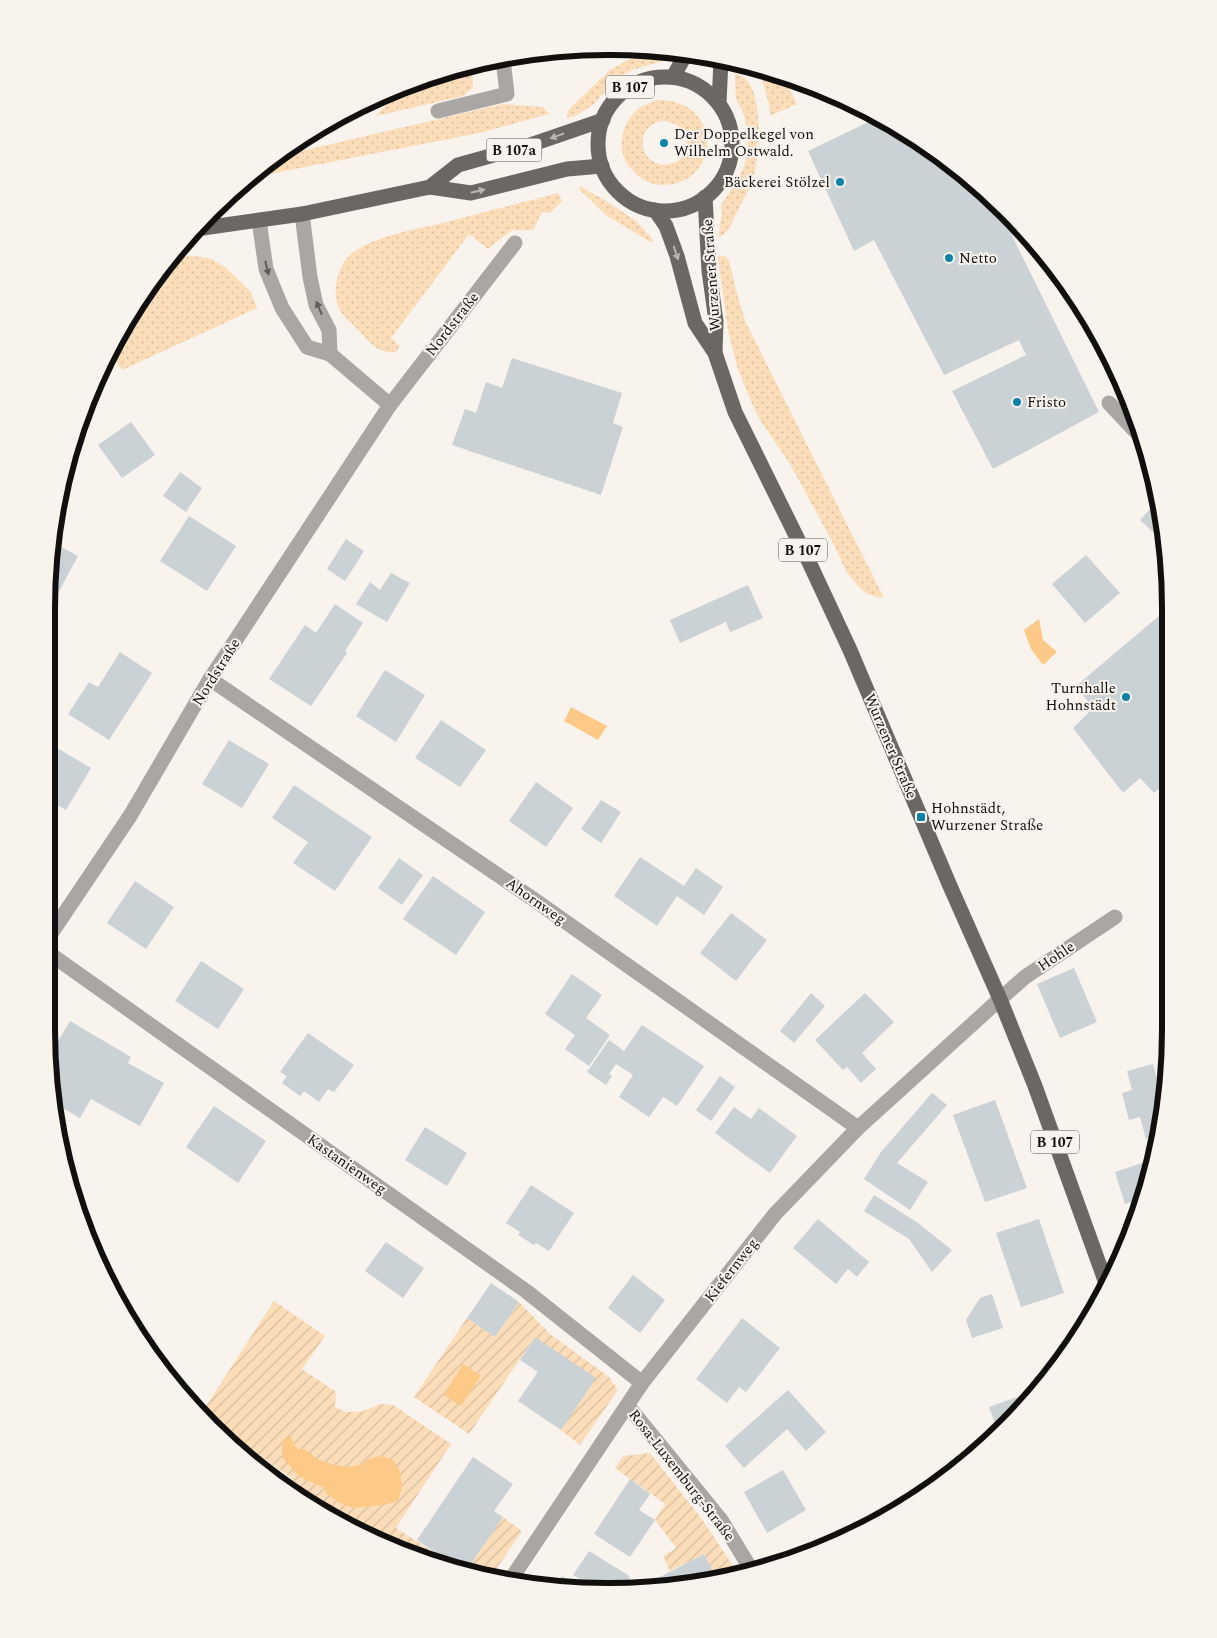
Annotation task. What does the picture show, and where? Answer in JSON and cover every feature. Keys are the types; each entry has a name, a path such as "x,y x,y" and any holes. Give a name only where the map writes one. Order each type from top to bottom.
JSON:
{"main road":[{"name":"B 107","path":"673,77 682,60"},
{"path":"718,102 720,67"},
{"name":"Wurzener Straße","path":"673,77 701,87 718,102 730,124 732,153 727,170 721,180 714,190 705,197 684,208 655,210 626,198 612,184 602,166 598,146 599,133 608,109 617,97 627,89 651,78 673,77"},
{"name":"B 107a","path":"430,187 458,165 530,145 603,120"},
{"name":"B 107a","path":"208,226 302,214 430,187 471,193 567,169 602,166"},
{"name":"Wurzener Straße","path":"705,197 708,271 716,321 715,354"},
{"name":"Wurzener Straße","path":"655,210 666,226 677,256 695,323 715,354 735,412 850,650 1000,999 1035,1086 1104,1277"}],"street":[{"path":"438,111 507,94 503,66"},
{"path":"302,214 310,277 316,305 329,330 330,354"},
{"path":"259,220 266,269 282,308 307,347 330,354 390,405"},
{"name":"Nordstraße","path":"55,928 130,816 210,679 390,405 515,244"},
{"path":"1109,403 1131,427"},
{"name":"Ahornweg","path":"210,679 544,906 858,1128"},
{"name":"Hohle","path":"1000,999 1025,977 1115,917"},
{"name":"Kastanienweg","path":"55,957 526,1291 642,1384"},
{"name":"Kiefernweg","path":"514,1574 642,1384 775,1214 858,1128 1000,999"},
{"name":"Rosa-Luxemburg-Straße","path":"628,1406 721,1520 748,1565"}],"shaded area":[{"path":"633,57 666,58 632,70 615,79 594,104 575,116 567,118 568,111 573,105 610,70"},
{"path":"472,73 473,88 463,96 376,116 390,100 397,97 431,84"},
{"path":"735,74 745,79 752,89 757,104 759,140 752,183 730,227 718,238 722,213 721,205 741,173 747,153 747,130 743,113 737,101"},
{"path":"761,77 787,84 797,104 770,116 769,104"},
{"path":"658,100 680,104 695,113 704,127 707,142 704,158 696,172 682,181 663,185 647,182 635,173 628,165 622,152 622,137 630,117 643,106","holes":["661,121 679,127 684,133 686,141 684,155 678,161 670,164 660,164 652,161 646,155 643,147 643,139 646,132 652,125"]},
{"path":"503,104 543,107 549,114 479,133 265,175 295,153"},
{"path":"580,186 636,221 654,241 650,242 606,215 579,189"},
{"path":"558,193 562,201 550,213 542,212 533,230 512,230 488,249 469,234 391,338 400,346 396,352 383,351 372,345 340,311 336,296 338,275 343,263 356,250 394,234"},
{"path":"196,256 211,259 225,267 251,292 257,308 122,370 115,358 148,301 182,257"},
{"path":"718,256 724,256 729,260 745,321 884,598 867,594 846,571 790,464 760,420 737,366 728,330"},
{"path":"1039,619 1043,640 1057,652 1043,665 1031,649 1024,630"},
{"path":"571,707 607,726 598,740 564,721"},
{"path":"274,1301 325,1336 302,1369 336,1392 335,1407 346,1412 364,1411 380,1404 393,1405 451,1444 396,1528 441,1557 397,1541 364,1526 301,1490 292,1484 294,1480 237,1440 205,1408"},
{"path":"519,1302 550,1334 609,1377 618,1390 580,1445 561,1430 535,1337 469,1434 414,1397 467,1318 495,1337"},
{"path":"463,1364 481,1376 461,1406 444,1395"},
{"path":"290,1436 297,1449 304,1449 319,1460 334,1465 347,1467 362,1465 368,1459 382,1456 394,1461 400,1471 402,1487 398,1501 384,1505 353,1508 342,1504 327,1494 323,1487 300,1477 282,1457 282,1441"},
{"path":"650,1453 704,1522 734,1568 714,1572 704,1554 670,1571 663,1556 676,1548 655,1520 665,1504 615,1468 623,1456"},
{"path":"503,1517 522,1531 495,1571 470,1565"}],"building":[{"path":"870,121 916,148 973,192 1006,224 1099,412 993,469 952,391 1026,355 1019,340 944,375 874,240 854,251 808,151"},
{"path":"512,358 622,393 613,423 623,427 601,495 452,445 465,409 476,413 486,382 502,388"},
{"path":"131,422 155,455 122,478 98,445"},
{"path":"180,472 202,488 186,512 163,496"},
{"path":"1152,507 1157,536 1140,520"},
{"path":"189,516 236,546 207,591 160,561"},
{"path":"346,539 364,551 345,581 327,569"},
{"path":"59,546 78,556 57,595 55,594 56,572"},
{"path":"1086,555 1120,593 1085,623 1052,584"},
{"path":"391,573 410,583 387,622 356,604 370,582 380,590"},
{"path":"748,585 763,618 730,632 726,622 680,643 670,620"},
{"path":"335,604 363,623 345,651 347,653 311,706 269,679 305,625 316,633"},
{"name":"Turnhalle Hohnstädt","path":"1162,613 1162,786 1154,793 1140,778 1123,793 1073,728 1093,708 1076,686"},
{"path":"120,652 152,673 109,740 68,714 89,682 98,687"},
{"path":"385,670 425,695 396,742 356,716"},
{"path":"441,720 486,750 460,787 415,758"},
{"path":"229,740 269,764 242,808 202,784"},
{"path":"55,747 91,768 66,810 55,804"},
{"path":"536,782 573,808 546,847 509,821"},
{"path":"294,785 372,837 335,891 293,863 308,842 272,818"},
{"path":"601,800 621,812 601,843 581,829"},
{"path":"640,857 684,886 696,868 723,887 704,915 677,896 657,926 614,896"},
{"path":"399,858 423,875 402,905 378,888"},
{"path":"433,876 485,912 456,955 403,919"},
{"path":"135,881 174,907 146,949 107,923"},
{"path":"731,913 767,940 736,981 700,953"},
{"path":"201,961 244,989 218,1029 175,1001"},
{"path":"1074,968 1097,1022 1060,1038 1037,984"},
{"path":"572,974 602,995 586,1018 610,1035 589,1066 565,1049 575,1035 545,1014"},
{"path":"811,993 825,1006 794,1043 780,1031"},
{"path":"865,993 894,1022 862,1053 876,1069 861,1083 847,1067 843,1070 815,1040"},
{"path":"70,1021 131,1057 128,1063 164,1083 140,1126 91,1099 80,1118 61,1107 55,1046"},
{"path":"642,1025 704,1066 677,1106 663,1097 649,1117 619,1097 633,1075 616,1064 609,1074 612,1076 606,1085 587,1072 609,1040 624,1051"},
{"path":"308,1033 354,1065 334,1092 328,1089 319,1102 304,1091 300,1096 282,1083 287,1076 280,1072"},
{"path":"1153,1064 1159,1086 1151,1136 1146,1139 1140,1117 1129,1120 1122,1093 1132,1090 1127,1071"},
{"path":"720,1076 735,1087 711,1121 696,1110"},
{"path":"932,1093 947,1105 897,1163 928,1182 910,1210 864,1179 881,1152"},
{"path":"995,1100 1027,1188 985,1202 953,1115"},
{"path":"214,1106 266,1141 238,1183 186,1147"},
{"path":"734,1107 751,1119 759,1108 797,1136 770,1173 715,1133"},
{"path":"425,1127 467,1153 447,1186 405,1160"},
{"path":"1145,1162 1135,1201 1125,1204 1115,1172"},
{"path":"531,1185 574,1213 549,1251 536,1243 534,1245 518,1235 520,1232 506,1223"},
{"path":"874,1195 918,1223 952,1250 932,1272 909,1239 864,1211"},
{"path":"818,1219 869,1262 857,1277 848,1269 836,1284 793,1248"},
{"path":"1039,1219 1064,1293 1021,1307 996,1233"},
{"path":"386,1242 424,1268 403,1298 365,1271"},
{"path":"633,1275 665,1300 640,1333 608,1308"},
{"path":"491,1283 519,1302 495,1337 467,1318"},
{"path":"992,1294 1003,1328 972,1338 966,1320 980,1298"},
{"path":"742,1318 780,1348 746,1392 739,1387 727,1403 696,1379"},
{"path":"535,1337 596,1378 561,1430 518,1401 538,1372 520,1360"},
{"path":"788,1390 826,1432 806,1451 787,1429 744,1468 725,1446"},
{"path":"1020,1396 1021,1398 996,1425 989,1407"},
{"path":"473,1457 513,1484 494,1511 503,1517 470,1565 442,1557 417,1540"},
{"path":"783,1470 806,1510 767,1533 744,1492"},
{"path":"630,1479 650,1494 639,1510 655,1520 630,1557 594,1534"},
{"path":"862,1521 862,1521 853,1526 830,1536"},
{"path":"589,1551 628,1575 632,1582 586,1582 573,1575"},
{"path":"704,1554 714,1572 681,1578 652,1581"},
{"path":"562,1576 572,1582 559,1581"}],"place":[{"name":"Der Doppelkegel von Wilhelm Ostwald.","path":"664,143"},
{"name":"Bäckerei Stölzel","path":"840,182"},
{"name":"Netto","path":"949,258"},
{"name":"Fristo","path":"1017,402"},
{"name":"Turnhalle Hohnstädt","path":"1126,697"},
{"name":"Hohnstädt, Wurzener Straße","path":"921,817"}]}
